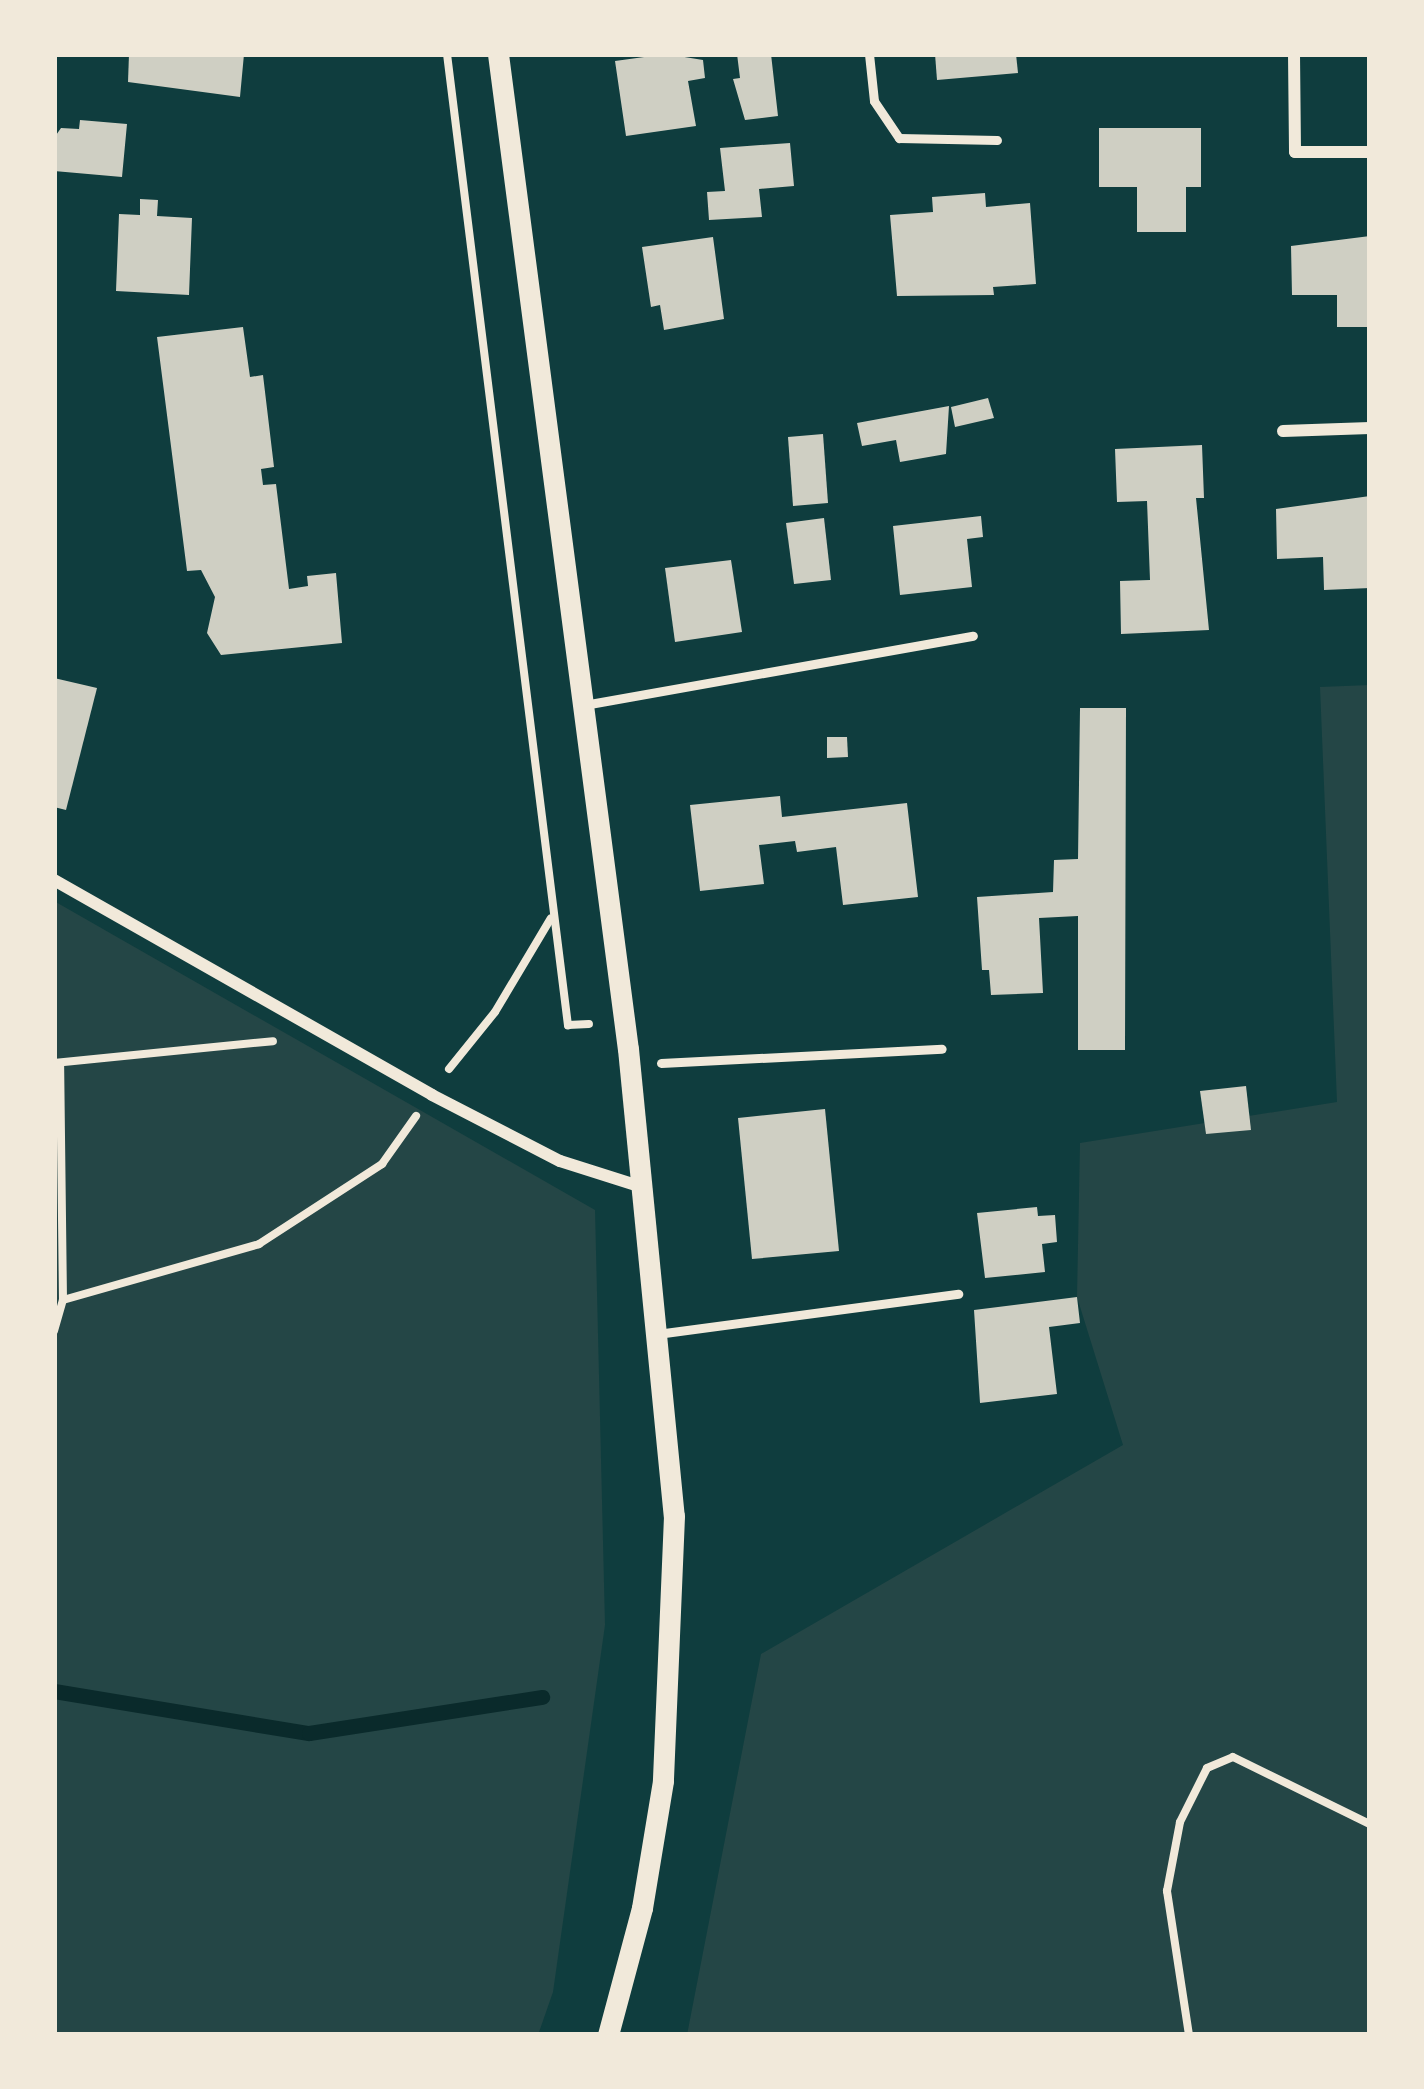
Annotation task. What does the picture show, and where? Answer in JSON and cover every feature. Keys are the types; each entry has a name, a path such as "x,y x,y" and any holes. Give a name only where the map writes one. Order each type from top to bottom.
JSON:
{"street":[{"path":"498,54 644,1187 675,1583 655,1843 608,2035"},
{"path":"1294,54 1295,152 1370,152"},
{"path":"1283,430 1370,428"},
{"path":"54,880 432,1095 560,1161 644,1187"}],"lane":[{"path":"869,54 874,100 899,138 997,140"},
{"path":"584,705 973,636"},
{"path":"661,1063 941,1049"},
{"path":"657,1334 958,1294"}],"path":[{"path":"63,1300 259,1244 382,1164 552,917"},
{"path":"54,1331 63,1300 57,1063 321,1036"},
{"path":"1189,2035 1167,1891 1180,1822 1207,1768 1233,1757 1370,1824"}],"shaded area":[{"path":"1370,685 1370,2035 687,2035 761,1654 1123,1445 1077,1297 1080,1143 1337,1102 1320,687"},
{"path":"54,901 595,1210 605,1625 553,1992 538,2035 54,2035"}],"building":[{"path":"129,54 244,54 240,97 128,82"},
{"path":"666,54 703,60 705,78 688,81 696,126 626,136 615,61"},
{"path":"737,54 771,54 778,116 745,120 733,79 740,78"},
{"path":"935,54 1016,54 1018,73 937,80"},
{"path":"80,120 127,124 122,177 54,171 54,138 61,128 79,129"},
{"path":"1099,128 1201,128 1201,187 1186,187 1186,232 1137,232 1137,187 1099,187"},
{"path":"790,143 794,186 759,189 762,217 709,220 707,192 725,191 720,148"},
{"path":"985,193 986,207 1030,203 1036,284 993,287 994,295 897,296 890,215 933,212 932,197"},
{"path":"140,199 158,200 157,216 192,218 189,295 116,291 119,214 140,215"},
{"path":"1370,236 1370,327 1337,327 1337,295 1292,295 1291,246"},
{"path":"713,237 724,319 664,330 660,305 651,307 642,247"},
{"path":"243,327 250,377 263,375 274,467 261,469 263,485 276,484 289,589 308,586 307,576 336,573 342,643 221,655 207,633 215,597 201,570 187,571 157,337"},
{"path":"988,398 994,418 955,427 951,407"},
{"path":"949,406 946,454 900,462 896,440 862,446 857,423"},
{"path":"823,434 828,503 793,506 788,437"},
{"path":"1202,445 1204,498 1196,498 1209,630 1121,634 1120,581 1150,580 1147,501 1117,502 1115,449"},
{"path":"1370,496 1370,588 1324,590 1323,557 1277,559 1276,509"},
{"path":"981,516 983,537 967,539 972,587 900,595 893,526"},
{"path":"824,518 831,580 794,584 786,523"},
{"path":"731,560 742,632 675,642 665,568"},
{"path":"54,678 97,688 66,810 54,807"},
{"path":"1080,708 1126,708 1125,1050 1078,1050 1078,916 1039,918 1043,993 991,995 989,970 982,970 977,897 1053,892 1054,860 1078,859"},
{"path":"827,737 847,737 848,757 827,758"},
{"path":"780,796 782,817 907,803 918,897 843,905 836,847 797,852 795,841 759,845 764,884 700,891 690,805"},
{"path":"1246,1086 1251,1130 1206,1134 1200,1091"},
{"path":"825,1109 839,1251 752,1259 738,1118"},
{"path":"1037,1207 1038,1216 1055,1215 1057,1242 1042,1244 1045,1272 985,1278 977,1213"},
{"path":"1077,1297 1080,1323 1049,1327 1057,1394 980,1403 974,1310"}],"waterway":[{"path":"54,1691 309,1733 542,1697"}]}
